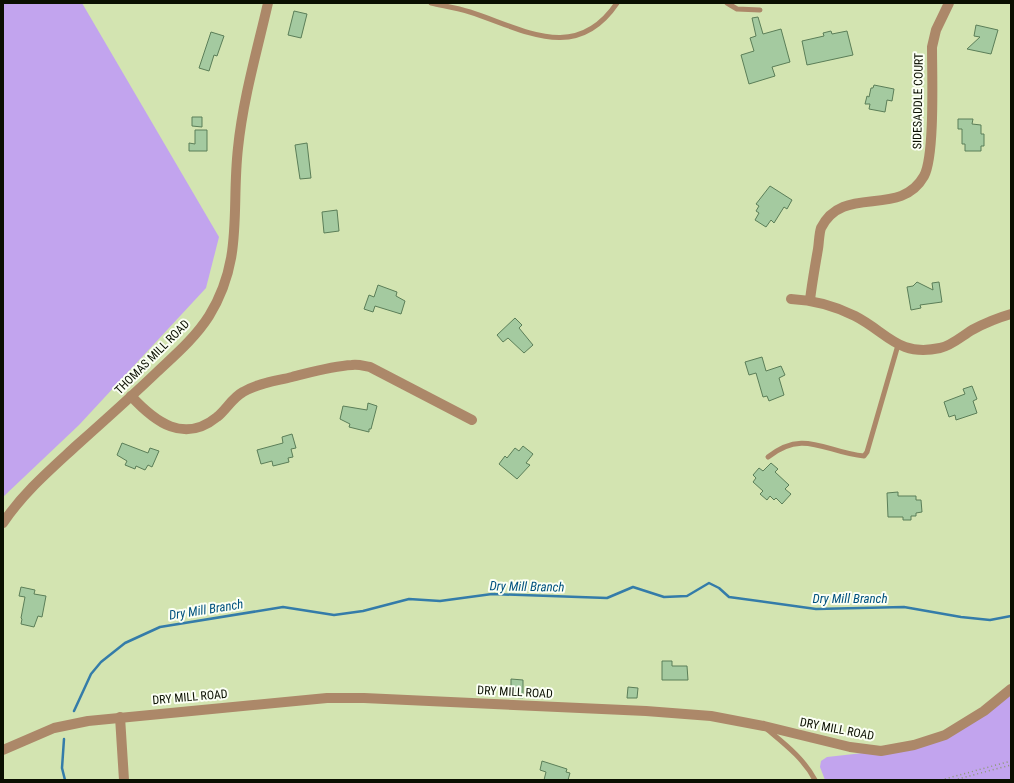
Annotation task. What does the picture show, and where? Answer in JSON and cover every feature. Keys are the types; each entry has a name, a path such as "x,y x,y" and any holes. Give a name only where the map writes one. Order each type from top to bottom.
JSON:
{"street":[{"name":"THOMAS MILL ROAD","path":"3,523 13,508 47,473 196,334 214,306 225,283 234,244 238,149 241,120 268,3"},
{"name":"SIDESADDLE COURT","path":"810,300 821,229 831,215 845,205 856,202 883,201 901,197 910,192 924,176 930,158 932,47 936,30 949,3"},
{"path":"791,298 810,300 836,308 855,316 903,348 924,350 942,348 992,320 1011,314"},
{"path":"131,396 146,412 163,423 178,430 191,430 205,425 218,417 230,402 243,392 260,385 354,364 370,367 472,420"},
{"name":"DRY MILL ROAD","path":"3,750 54,728 120,717 327,698 364,698 646,711 711,716 764,726 850,748 881,751 914,745 944,735 984,711 1011,689"},
{"path":"120,717 124,780"}],"lane":[{"path":"431,3 470,12 531,34 561,38 577,35 590,30 601,22 616,3"},
{"path":"727,3 737,9 760,10"},
{"path":"768,457 780,448 801,443 815,444 864,456 867,452 898,345"},
{"path":"764,726 792,750 810,771 815,780"}],"path":[{"path":"940,780 1011,762"},
{"path":"954,780 1011,765"}],"shaded area":[{"path":"3,3 82,3 219,237 206,288 79,425 3,497"},
{"path":"1011,689 1011,780 825,780 820,767 821,761 827,757 881,751 945,735"}],"building":[{"path":"294,11 307,14 301,38 288,35"},
{"path":"758,17 763,34 781,29 790,62 772,67 775,76 749,84 741,55 754,51 750,38 756,36 752,18"},
{"path":"976,25 998,30 991,54 967,49 980,37 974,36"},
{"path":"831,31 832,34 847,31 853,55 807,65 802,41 824,36 823,33"},
{"path":"211,32 224,36 217,56 214,55 209,71 199,68"},
{"path":"874,85 894,89 892,101 887,100 885,112 869,109 870,104 865,104 867,96 869,97 871,88 873,88"},
{"path":"192,117 202,117 202,127 192,126"},
{"path":"958,119 973,119 972,124 981,125 981,134 984,134 984,146 981,146 981,151 965,151 965,144 962,144 962,129 958,129"},
{"path":"195,130 207,130 207,151 189,151 189,143 195,144"},
{"path":"307,143 311,178 300,179 295,145"},
{"path":"770,186 792,200 787,209 784,207 774,223 771,220 766,227 755,220 759,213 756,211 759,206 756,204"},
{"path":"337,210 339,231 324,233 322,212"},
{"path":"917,282 933,290 932,283 939,282 942,302 920,305 921,308 911,310 907,287 913,286"},
{"path":"378,285 397,292 396,296 405,301 401,314 375,306 373,312 364,309 369,295 374,297"},
{"path":"515,318 522,325 519,328 533,345 524,353 508,338 503,342 497,335"},
{"path":"762,357 766,371 781,366 785,375 779,378 784,395 769,401 767,396 763,397 756,373 749,375 745,362"},
{"path":"972,386 977,399 973,401 977,413 956,420 955,415 949,417 944,402 965,394 963,389"},
{"path":"368,403 377,406 369,432 349,427 350,424 340,419 343,406 367,410"},
{"path":"292,434 296,448 291,449 293,457 288,458 289,462 273,466 272,461 261,464 257,450 283,443 282,437"},
{"path":"122,443 148,453 150,448 159,451 152,467 148,465 145,470 136,466 135,469 125,465 127,461 117,455"},
{"path":"523,446 533,454 526,463 530,465 517,479 499,464 505,456 507,458 515,448 519,451"},
{"path":"771,463 778,469 775,472 789,485 785,489 791,494 782,504 776,498 774,500 770,496 767,500 760,494 763,491 753,482 756,478 753,475 759,468 763,471"},
{"path":"898,492 898,496 916,496 916,500 921,500 922,512 916,513 916,516 911,516 911,520 903,520 903,517 888,517 887,493"},
{"path":"21,587 35,590 34,594 46,596 42,617 38,616 34,627 21,624 25,597 19,596"},
{"path":"662,661 672,661 672,666 687,666 688,680 662,680"},
{"path":"511,679 523,680 523,698 511,697"},
{"path":"628,687 638,688 637,698 627,698"},
{"path":"542,761 567,769 566,772 570,773 568,780 544,780 546,772 540,770"}],"waterway":[{"name":"Dry Mill Branch","path":"74,711 91,674 101,662 125,643 160,627 283,607 334,615 363,611 409,599 440,601 492,594 607,598 633,587 664,597 687,596 709,583 719,588 729,597 816,609 904,607 961,617 990,620 1011,616"},
{"name":"Dry Mill Branch","path":"64,739 62,768 65,780"}]}
